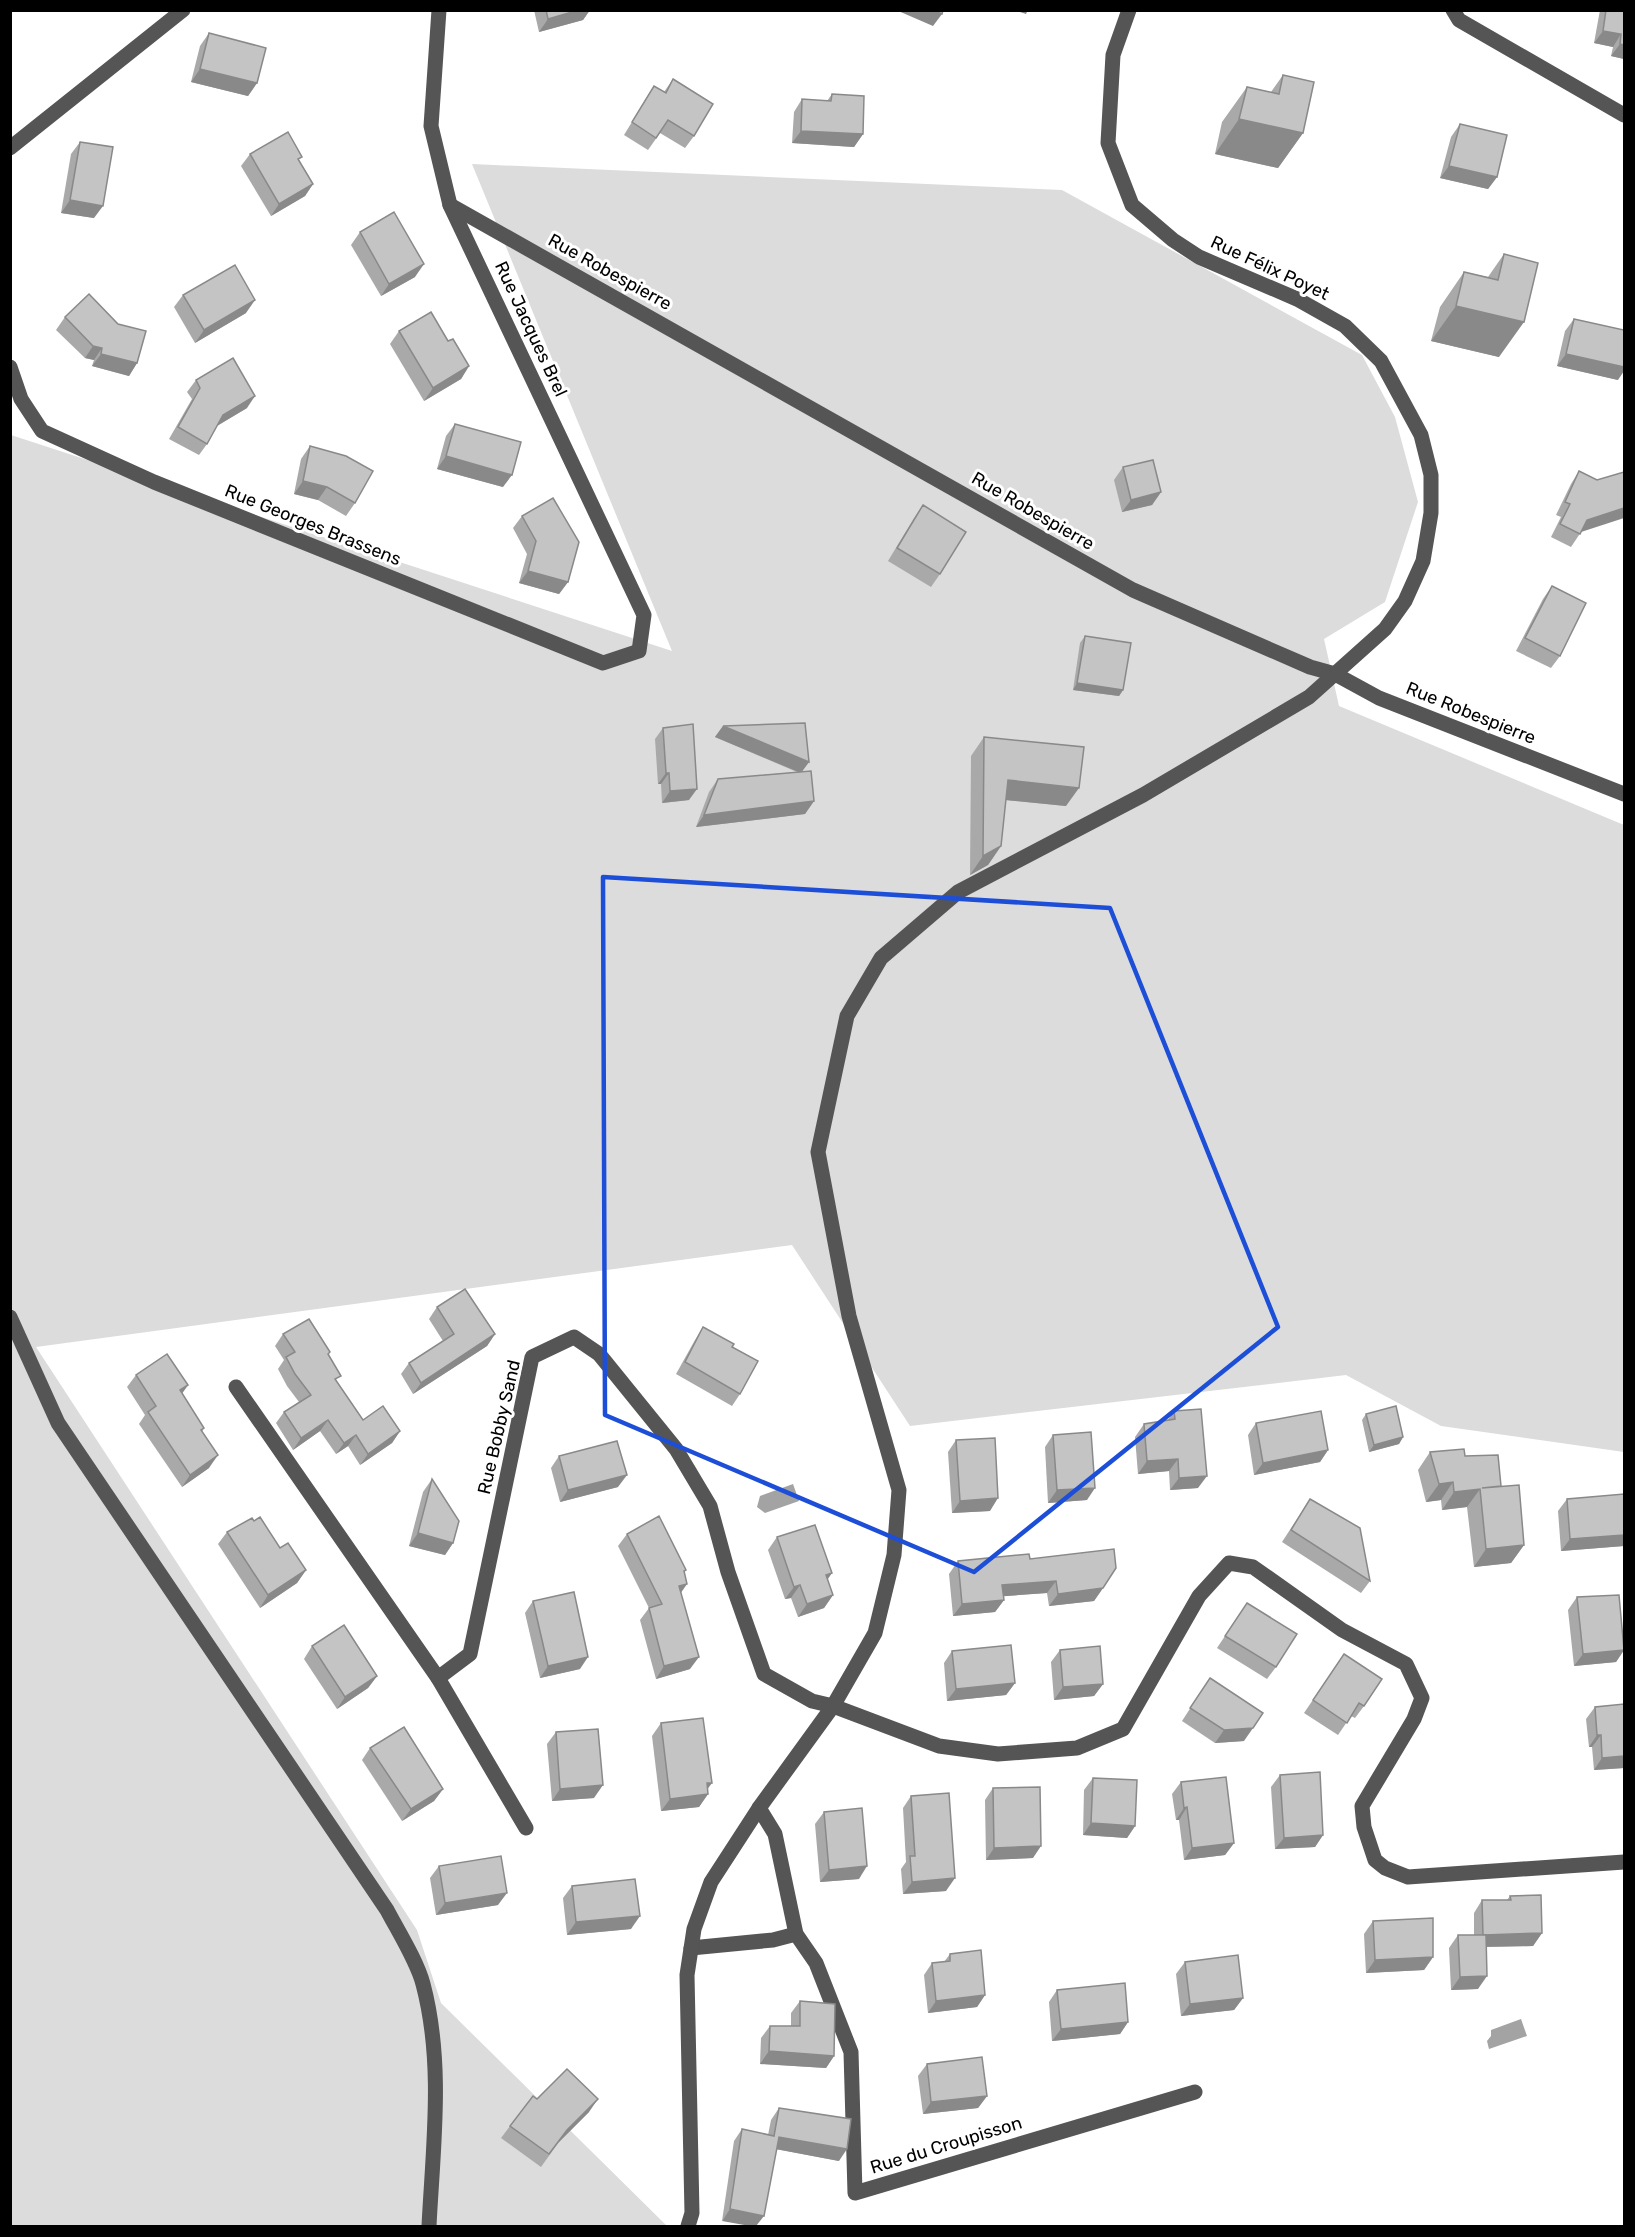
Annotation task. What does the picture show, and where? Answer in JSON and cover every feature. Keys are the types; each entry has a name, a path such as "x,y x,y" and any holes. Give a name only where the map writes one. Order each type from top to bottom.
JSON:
{"street":[{"path":"10,148 183,10"},
{"name":"Rue Jacques Brel","path":"439,10 431,126 450,205 644,615 639,651"},
{"name":"Rue Félix Poyet","path":"688,2226 692,2213 687,1975 694,1929 711,1882 759,1808 833,1706 875,1633 894,1555 899,1490 849,1316 818,1152 847,1016 881,958 958,892 1143,795 1309,697 1385,629 1405,601 1424,561 1431,513 1431,475 1421,435 1381,361 1345,327 1297,299 1199,257 1173,240 1132,205 1108,142 1113,54 1129,10"},
{"path":"1456,15 1624,116"},
{"name":"Rue Robespierre","path":"450,205 1133,590 1310,667 1335,674 1379,698 1624,794"},
{"name":"Rue Georges Brassens","path":"10,367 21,399 42,431 154,482 603,663 639,651"},
{"path":"10,1317 58,1423 387,1910 422,1982 432,2025 436,2081 429,2226"},
{"name":"Rue Bobby Sand","path":"438,1678 470,1654 532,1357 574,1337 600,1354 676,1449 710,1506 728,1572 764,1674 813,1701 833,1706"},
{"path":"236,1387 438,1678 526,1828"},
{"path":"833,1706 939,1746 998,1754 1077,1748 1123,1729 1198,1596 1229,1563 1253,1567 1342,1630 1406,1664 1422,1698 1414,1719 1362,1806 1364,1827 1375,1860 1385,1868 1408,1877 1624,1862"},
{"name":"Rue du Croupisson","path":"759,1808 775,1834 796,1934 816,1963 851,2052 855,2193 1195,2092"},
{"path":"691,1948 772,1940 796,1934"}],"highlighted area":[{"path":"603,877 1110,908 1278,1327 974,1572 605,1415"}],"shaded area":[{"path":"472,164 1062,190 1362,355 1395,417 1418,502 1385,602 1324,639 1339,706 1624,825 1624,1452 1441,1426 1346,1375 910,1426 792,1245 36,1347 417,1930 441,2003 667,2226 11,2226 11,435 672,651"},
{"path":"793,1484 799,1501 765,1513 757,1507 760,1496"},
{"path":"1521,2019 1527,2036 1489,2049 1487,2041 1491,2036 1491,2030"}],"building":[{"path":"546,10 579,10 548,19"},
{"path":"1606,10 1624,10 1624,45 1620,44 1621,34 1603,31"},
{"path":"209,33 266,48 257,83 200,69"},
{"path":"1283,75 1314,82 1303,133 1239,119 1247,87 1279,94"},
{"path":"673,79 713,104 694,136 668,120 656,138 632,122 654,86 666,93"},
{"path":"832,94 864,96 863,134 801,131 802,99 831,101"},
{"path":"1460,124 1507,135 1497,177 1449,166"},
{"path":"288,132 302,157 298,159 313,184 279,204 250,154"},
{"path":"80,142 113,147 103,206 70,200"},
{"path":"394,212 424,264 389,284 360,232"},
{"path":"1504,254 1538,263 1524,322 1456,306 1464,272 1498,280"},
{"path":"235,265 255,300 204,330 183,295"},
{"path":"89,294 118,324 146,331 137,363 101,354 102,348 93,346 65,317"},
{"path":"431,312 448,341 453,339 469,366 433,388 399,331"},
{"path":"1574,319 1624,330 1624,367 1566,354"},
{"path":"233,358 255,396 223,415 207,444 178,427 200,388 196,380"},
{"path":"455,424 521,442 512,475 446,456"},
{"path":"310,446 346,456 373,471 355,503 327,487 303,481"},
{"path":"1153,460 1161,492 1131,500 1123,467"},
{"path":"1579,471 1597,480 1624,472 1624,508 1587,520 1580,534 1560,524 1570,504 1565,502"},
{"path":"553,498 579,542 568,582 528,571 536,541 522,516"},
{"path":"923,505 966,532 940,574 897,548"},
{"path":"1552,586 1586,603 1560,656 1525,638"},
{"path":"1085,636 1131,643 1123,690 1077,683"},
{"path":"805,723 809,762 723,726"},
{"path":"693,724 697,789 670,791 669,773 666,773 663,728"},
{"path":"984,737 1084,747 1079,788 1008,780 1001,846 983,856"},
{"path":"811,771 814,801 704,815 718,779"},
{"path":"465,1289 495,1334 421,1383 409,1363 454,1334 437,1307"},
{"path":"309,1319 330,1352 328,1354 341,1376 335,1379 363,1420 383,1406 400,1431 368,1454 356,1435 344,1443 328,1420 301,1438 284,1412 311,1395 295,1374 286,1357 295,1352 283,1334"},
{"path":"703,1327 734,1344 732,1347 758,1361 740,1394 685,1362"},
{"path":"167,1354 188,1385 180,1390 204,1428 201,1430 218,1455 190,1475 148,1412 156,1406 136,1375"},
{"path":"1396,1406 1403,1437 1374,1445 1366,1414"},
{"path":"1201,1409 1207,1476 1179,1478 1178,1459 1147,1461 1144,1424 1175,1419 1174,1411"},
{"path":"1321,1411 1328,1450 1263,1463 1256,1423"},
{"path":"1091,1432 1095,1488 1057,1490 1053,1435"},
{"path":"995,1438 998,1498 960,1501 956,1440"},
{"path":"617,1441 627,1475 568,1490 559,1456"},
{"path":"1464,1449 1465,1456 1498,1455 1501,1486 1482,1488 1519,1485 1524,1545 1486,1549 1480,1489 1454,1492 1453,1482 1439,1484 1430,1452"},
{"path":"432,1479 459,1521 453,1543 418,1533"},
{"path":"1624,1494 1624,1535 1570,1539 1567,1499"},
{"path":"1310,1499 1360,1528 1370,1581 1291,1530"},
{"path":"659,1516 686,1570 684,1571 687,1584 679,1586 699,1657 664,1666 649,1608 662,1604 627,1534"},
{"path":"260,1517 280,1548 288,1543 306,1570 268,1595 227,1532 252,1518 254,1521"},
{"path":"815,1525 832,1573 826,1575 833,1595 807,1604 800,1585 794,1587 777,1537"},
{"path":"1114,1549 1116,1568 1103,1588 1058,1594 1056,1581 1002,1585 1004,1600 962,1604 958,1561 1029,1554 1030,1559"},
{"path":"574,1592 588,1657 548,1666 533,1601"},
{"path":"1619,1595 1624,1650 1583,1654 1577,1597"},
{"path":"1247,1603 1297,1634 1276,1667 1225,1636"},
{"path":"344,1625 377,1676 345,1697 312,1646"},
{"path":"1011,1645 1015,1683 956,1689 952,1651"},
{"path":"1100,1646 1103,1684 1063,1687 1060,1650"},
{"path":"1344,1654 1382,1679 1364,1706 1359,1703 1347,1723 1313,1700"},
{"path":"1210,1678 1263,1713 1253,1728 1224,1730 1190,1708"},
{"path":"1624,1704 1624,1756 1602,1758 1601,1735 1597,1735 1595,1707"},
{"path":"703,1718 712,1783 707,1783 708,1794 670,1799 661,1723"},
{"path":"404,1727 443,1789 411,1809 370,1748"},
{"path":"598,1729 603,1785 560,1789 556,1732"},
{"path":"1320,1772 1323,1835 1284,1838 1280,1775"},
{"path":"1226,1777 1234,1843 1192,1848 1187,1807 1184,1808 1181,1782"},
{"path":"1093,1778 1137,1780 1135,1826 1091,1823"},
{"path":"1040,1787 1041,1846 994,1848 993,1788"},
{"path":"949,1793 955,1878 912,1882 910,1856 915,1856 911,1796"},
{"path":"862,1808 867,1866 829,1870 824,1812"},
{"path":"501,1856 507,1893 445,1903 439,1866"},
{"path":"635,1879 640,1916 576,1922 572,1886"},
{"path":"1541,1895 1542,1933 1483,1935 1482,1900 1511,1900 1510,1896"},
{"path":"1433,1918 1433,1957 1375,1960 1373,1921"},
{"path":"1458,1935 1486,1935 1487,1976 1460,1977"},
{"path":"981,1950 985,1995 936,2001 932,1963 950,1961 950,1954"},
{"path":"1238,1955 1243,1998 1190,2004 1185,1962"},
{"path":"1125,1983 1128,2022 1061,2029 1057,1990"},
{"path":"800,2001 835,2004 834,2056 769,2051 770,2026 800,2026"},
{"path":"982,2057 987,2096 931,2102 927,2064"},
{"path":"567,2069 598,2099 567,2130 549,2154 510,2126 533,2096 537,2099"},
{"path":"779,2108 851,2119 847,2149 779,2137 764,2216 730,2209 742,2129 774,2136"}]}
